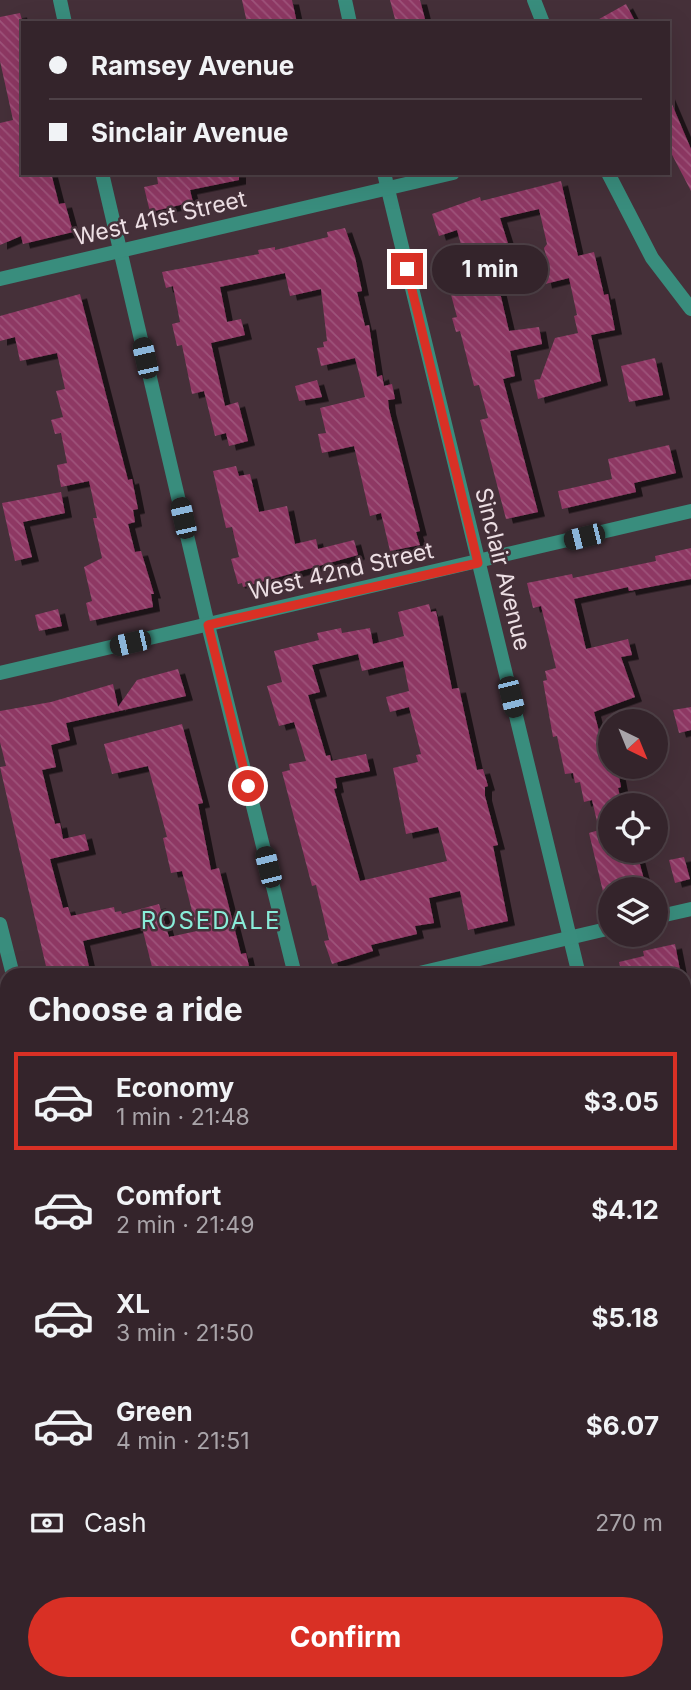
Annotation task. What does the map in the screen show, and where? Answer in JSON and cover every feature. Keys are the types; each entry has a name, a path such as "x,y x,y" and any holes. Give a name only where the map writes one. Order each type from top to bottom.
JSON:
{"street":[{"path":"60,0 65,21"},
{"path":"345,0 350,21"},
{"path":"534,0 542,21"},
{"path":"102,175 208,625 293,968"},
{"name":"Sinclair Avenue","path":"384,175 577,968"},
{"name":"West 41st Street","path":"0,279 445,175"},
{"path":"609,175 652,258 691,309"},
{"name":"West 42nd Street","path":"0,673 691,511"},
{"path":"668,914 691,909"},
{"path":"0,924 11,968"},
{"path":"441,968 598,931"}],"building":[{"path":"242,0 292,0 297,21 247,21"},
{"path":"390,0 420,0 425,21 395,21"},
{"path":"626,4 635,21 596,21"},
{"path":"20,13 22,21 21,175 52,175 59,204 65,203 73,232 23,244 21,236 0,245 0,123 13,120 0,61 0,17"},
{"path":"670,100 691,149 691,191 670,151"},
{"path":"239,175 239,180 190,190 193,202 150,212 144,187 158,184 157,176"},
{"path":"561,181 578,256 594,252 604,295 608,294 615,330 591,335 601,381 538,399 534,380 540,379 555,338 578,333 574,316 577,315 569,278 545,284 541,265 548,263 544,248 547,244 539,209 500,218 510,250 479,260 486,288 498,284 509,331 539,327 542,344 510,351 515,376 503,379 538,512 506,519 480,420 488,418 479,385 474,386 460,331 456,332 452,318 457,317 443,265 465,259 457,230 439,236 432,214 480,197 481,201"},
{"path":"345,228 355,257 362,291 357,292 365,326 369,325 377,377 382,375 384,386 392,384 395,399 388,400 389,409 420,531 416,532 420,545 390,551 381,513 370,516 354,446 322,453 318,434 326,433 320,408 365,397 355,358 321,366 317,348 324,347 323,342 327,341 321,289 290,296 285,273 220,287 227,322 241,319 245,335 211,343 225,406 238,402 248,441 229,446 226,433 215,436 204,391 192,394 182,345 177,346 172,324 180,322 173,286 166,288 162,272 259,254 258,250 275,247 275,250 328,237 327,232"},
{"path":"80,294 128,480 132,479 138,509 133,510 135,522 128,524 135,552 141,551 154,594 151,594 153,607 90,621 86,603 92,601 84,567 102,558 93,518 97,518 89,481 61,487 57,465 67,463 61,433 55,434 51,420 63,417 56,391 65,389 57,353 20,361 15,337 0,341 0,316"},
{"path":"655,358 663,395 629,402 621,366"},
{"path":"317,380 322,397 299,401 295,386"},
{"path":"669,445 676,473 634,483 636,492 562,509 558,491 612,479 608,459"},
{"path":"236,466 239,476 250,474 259,512 287,506 295,544 316,539 318,549 354,540 358,555 243,587 242,583 238,584 231,559 239,557 232,527 226,528 213,471"},
{"path":"61,492 65,513 23,522 32,557 15,561 2,503"},
{"path":"691,548 691,579 629,591 628,587 574,599 586,649 628,639 632,655 621,657 635,697 594,712 598,728 598,779 619,779 621,787 618,788 619,793 598,793 598,826 592,800 584,802 580,782 575,783 573,773 565,774 557,736 553,737 543,681 547,680 545,671 556,668 541,606 533,608 527,583 572,574 573,578 656,561 655,556"},
{"path":"429,604 431,612 436,611 452,689 459,688 477,770 483,769 488,786 485,787 485,796 498,845 493,846 508,921 468,930 460,891 429,898 434,923 415,926 417,934 371,945 373,951 332,964 324,941 329,940 316,885 312,886 282,772 290,770 289,764 306,761 294,722 279,726 267,686 282,682 274,651 319,640 317,633 341,628 342,633 370,628 373,644 404,636 398,612","holes":["358,654 362,671 403,661 409,691 386,697 390,712 409,707 421,754 416,755 418,762 393,768 406,834 438,827 447,861 360,881 334,789 337,788 335,778 370,771 366,754 331,761 330,755 326,756 308,695 320,692 312,665"]},
{"path":"58,609 62,626 39,631 35,615"},
{"path":"178,669 186,696 66,723 70,740 51,745 56,767 42,770 55,824 60,823 63,839 85,834 89,850 50,859 63,908 68,907 71,916 114,907 115,912 121,911 122,914 159,904 169,937 197,931 182,871 171,873 163,838 167,837 148,766 112,774 104,744 182,724 203,803 198,804 211,870 219,868 241,954 246,953 249,968 152,968 142,927 83,941 89,968 46,968 0,767 6,766 0,742 0,711 51,702 113,684 118,707 137,680"},
{"path":"691,707 691,730 679,733 673,710"},
{"path":"598,830 598,863 640,863 643,877 599,877 589,833"},
{"path":"684,857 690,879 675,883 669,860"},
{"path":"675,944 680,968 620,968 619,962 644,956 643,951"}],"district":[{"name":"ROSEDALE","path":"211,921"}],"route":[{"path":"248,786 208,625 478,563 407,269"}]}
